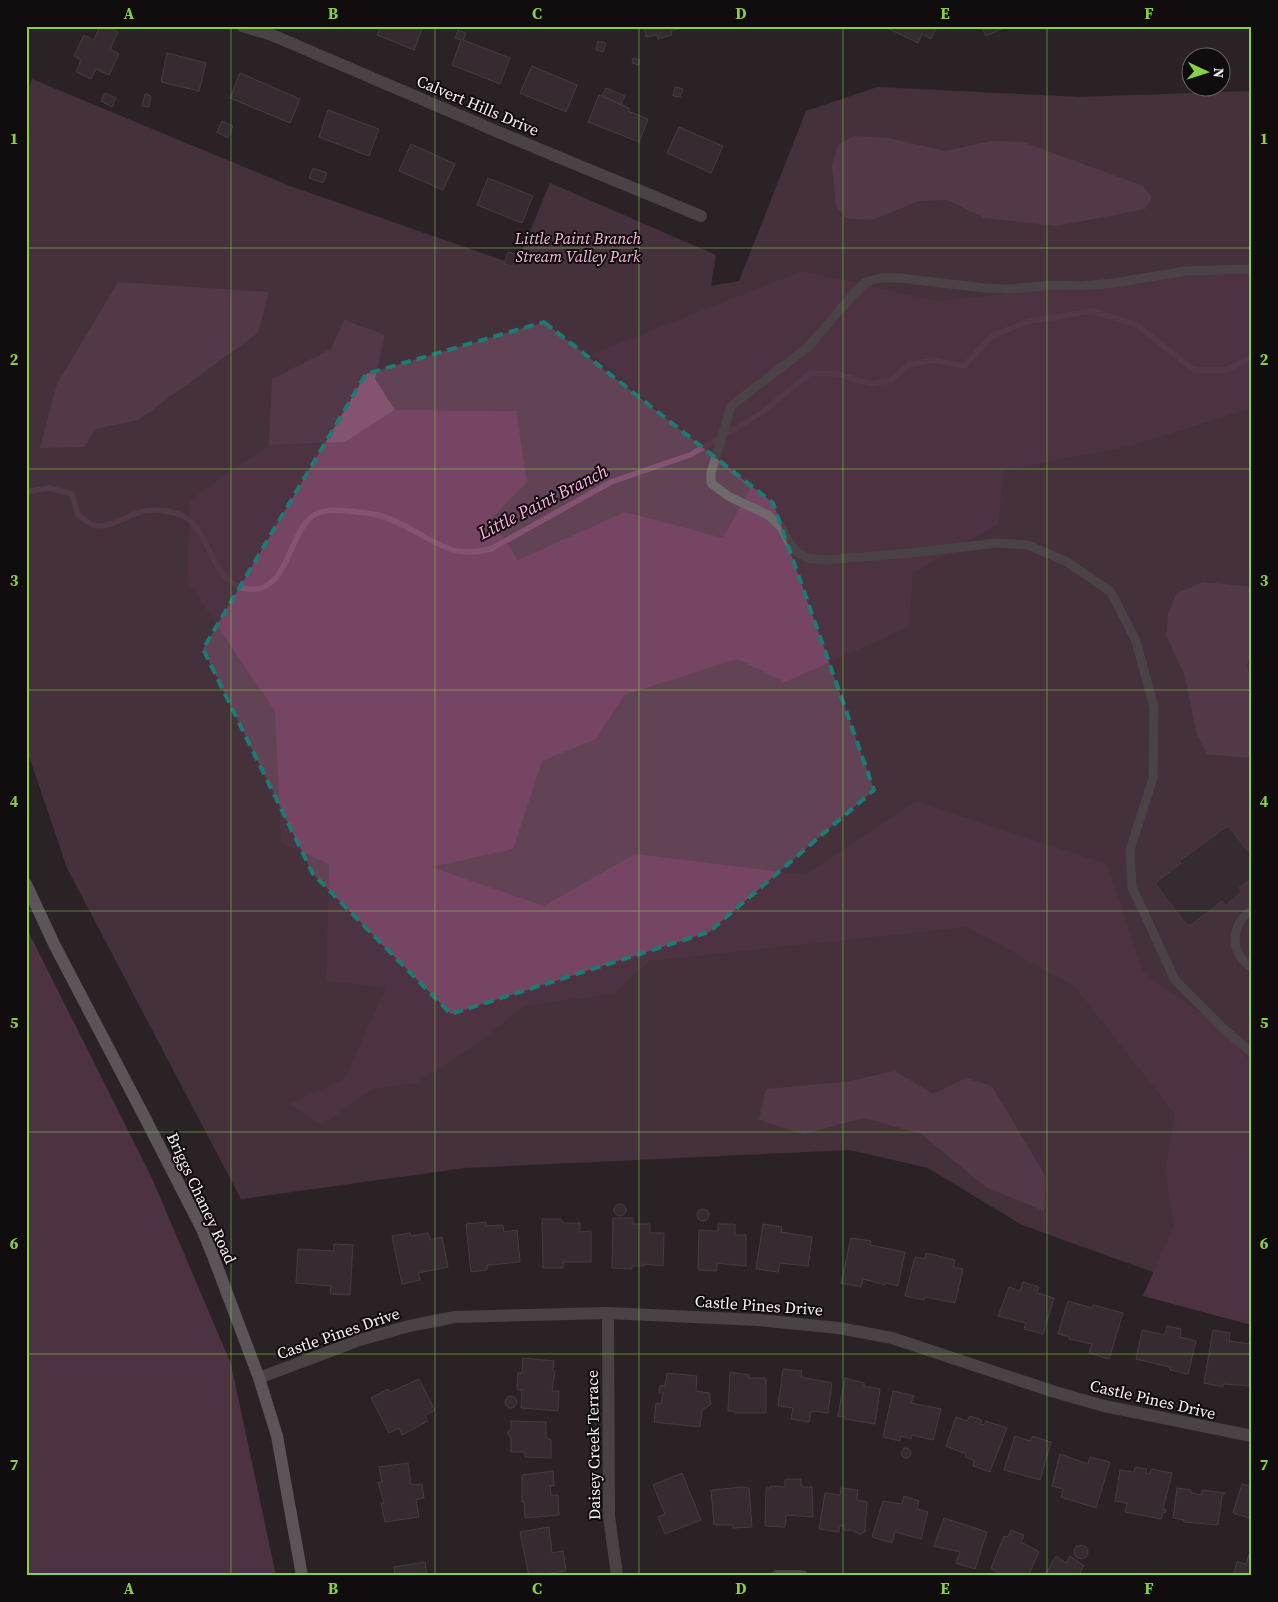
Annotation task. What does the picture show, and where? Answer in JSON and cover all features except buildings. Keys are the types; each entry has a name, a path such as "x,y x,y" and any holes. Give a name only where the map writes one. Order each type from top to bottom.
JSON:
{"main road":[{"name":"Briggs Chaney Road","path":"26,884 55,946 202,1229 258,1378 277,1436 302,1576"}],"street":[{"name":"Calvert Hills Drive","path":"242,26 272,35 701,216"},
{"name":"Castle Pines Drive","path":"258,1378 360,1340 409,1326 455,1317 608,1313 758,1320 840,1328 892,1338 1055,1392 1104,1406 1252,1436"},
{"name":"Daisey Creek Terrace","path":"608,1313 607,1416 609,1516 617,1576"},
{"path":"777,1576 802,1576"}],"lane":[{"path":"1252,269 1186,271 1114,283 1009,289 881,278 866,282 808,347 731,406 711,474 711,483 728,496 768,515 781,527 790,544 798,553 808,558 826,560 910,553 997,542 1028,545 1067,562 1111,592 1136,641 1154,707 1153,778 1130,850 1132,887 1175,980 1225,1030 1252,1053"},
{"path":"1252,910 1238,923 1234,934 1234,945 1238,955 1252,967"}],"highlighted area":[{"path":"544,322 773,503 874,790 709,932 451,1014 313,874 203,649 366,374"}],"green space":[{"name":"Little Paint Branch Stream Valley Park","path":"32,79 290,186 516,265 550,183 716,255 711,286 739,281 806,111 877,87 1080,97 1180,94 1180,98 1230,98 1230,92 1252,91 1252,1289 1200,1289 1022,1225 928,1168 850,1150 465,1168 241,1199 67,868 26,747 26,97"}],"shaded area":[{"path":"854,136 889,138 945,151 991,141 1023,142 1143,186 1152,197 1145,209 1057,226 985,218 947,200 919,201 872,220 846,218 836,206 832,166 838,145"},
{"path":"1252,268 1252,408 1127,447 1004,470 998,524 913,573 909,627 785,682 737,659 624,695 596,739 542,761 513,849 431,867 544,906 635,854 806,875 917,801 1107,864 1143,972 1225,1030 1252,1064 1252,1325 1143,1296 1174,1225 1165,1171 1175,1114 1075,987 968,927 649,961 614,994 525,1006 479,1042 416,1083 372,1089 322,1125 289,1104 344,1079 386,988 326,981 329,864 281,843 275,711 187,581 190,500 269,445 345,442 395,410 516,411 527,482 491,519 518,560 625,512 723,538 750,489 592,354 802,271 937,301"},
{"path":"118,282 269,292 258,333 138,420 96,429 84,447 40,448 57,384"},
{"path":"344,320 385,335 375,379 395,410 345,442 269,445 272,379 331,349"},
{"path":"1203,582 1252,587 1252,647 1247,666 1252,685 1252,752 1247,758 1207,754 1197,735 1184,673 1166,636 1168,614 1177,593"},
{"path":"26,927 151,1176 231,1364 276,1576 26,1576"},
{"path":"895,1071 933,1094 966,1078 992,1086 1046,1177 1044,1211 986,1187 921,1134 864,1118 804,1134 759,1120 766,1089 844,1082"}],"waterway":[{"name":"Little Paint Branch","path":"26,492 49,488 72,494 78,515 88,522 100,526 112,524 135,514 151,510 175,513 185,517 201,534 219,569 227,578 236,585 248,589 262,588 273,581 281,571 300,531 308,520 318,513 329,510 341,510 378,515 455,551 470,552 491,549 611,482 690,455 763,412 810,373 837,374 871,384 892,380 908,365 934,360 964,366 992,336 1026,322 1092,311 1137,325 1194,370 1226,370 1249,359 1252,354"}]}
